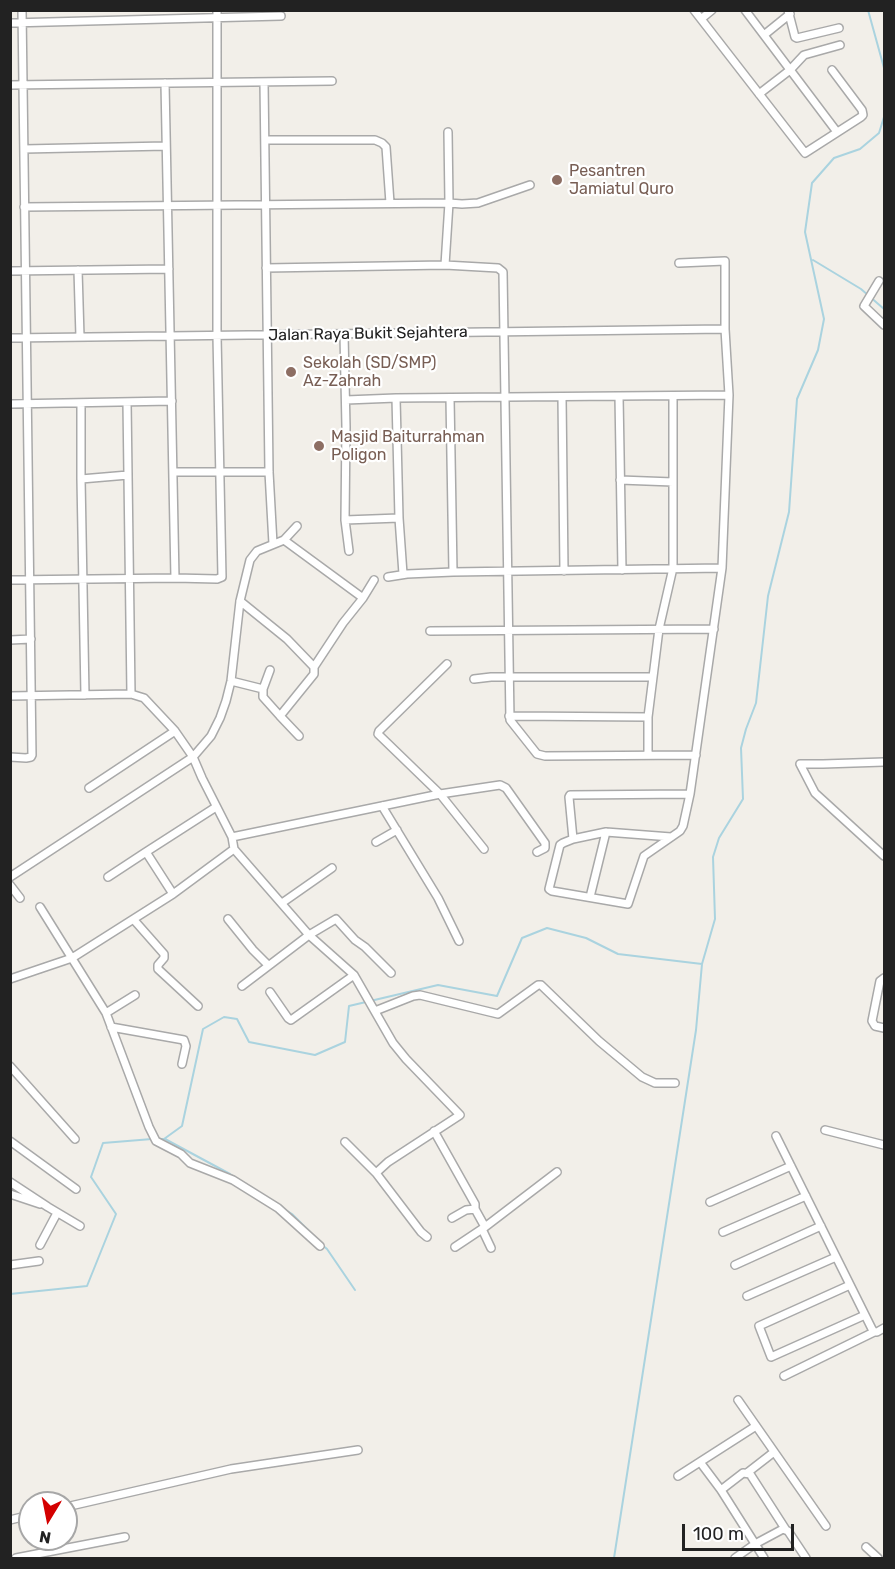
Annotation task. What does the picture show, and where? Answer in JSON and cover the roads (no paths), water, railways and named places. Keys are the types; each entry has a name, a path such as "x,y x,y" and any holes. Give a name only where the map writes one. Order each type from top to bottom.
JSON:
{"street":[{"path":"10,757 26,758 32,755 22,10"},
{"path":"233,10 242,17"},
{"path":"694,10 805,153 861,117 863,112 832,70"},
{"path":"701,19 712,10"},
{"path":"745,10 837,132"},
{"path":"764,35 789,12 797,38 839,28"},
{"path":"10,580 217,579 222,577 217,336 218,14"},
{"path":"10,23 218,14 242,17 281,16"},
{"path":"759,94 790,70 806,54 840,45"},
{"path":"10,85 332,81"},
{"path":"264,82 269,472 273,544"},
{"path":"165,83 175,578"},
{"path":"445,265 449,202 448,132"},
{"path":"265,140 375,140 382,143 386,147 390,203"},
{"path":"24,149 166,146"},
{"path":"24,207 449,202 462,204 478,203 530,185"},
{"path":"671,837 606,832 573,839 560,845 549,889 628,904 644,856 680,831 690,794 722,568 729,395 724,261 679,263"},
{"path":"266,268 445,265 498,268 503,272 509,716 512,723 540,755 696,755"},
{"path":"10,271 169,269"},
{"path":"78,270 80,337"},
{"path":"879,281 864,307 885,325"},
{"name":"Jalan Raya Bukit Sejahtera","path":"10,338 725,329"},
{"path":"344,334 345,520 349,552"},
{"path":"346,400 729,395"},
{"path":"619,396 622,570"},
{"path":"648,755 648,717 659,629 673,568 673,396"},
{"path":"562,397 564,570"},
{"path":"396,398 403,574"},
{"path":"450,398 453,572"},
{"path":"10,404 172,401"},
{"path":"127,402 131,694"},
{"path":"81,403 85,695"},
{"path":"173,472 269,472"},
{"path":"81,479 128,475"},
{"path":"620,480 673,482"},
{"path":"345,520 399,518"},
{"path":"10,877 193,757 211,736 220,718 231,681 240,601 250,560 257,551 284,540 297,525"},
{"path":"284,540 363,598"},
{"path":"388,577 403,574 453,572 722,568"},
{"path":"280,716 314,674 314,667 374,580"},
{"path":"240,601 287,639 314,667"},
{"path":"430,631 714,629"},
{"path":"10,639 31,639"},
{"path":"447,664 378,734 440,794 484,849"},
{"path":"270,670 262,693 264,701 299,736"},
{"path":"474,679 653,676"},
{"path":"231,681 263,689"},
{"path":"10,696 131,694 144,698 174,731 193,757 232,837 234,849 309,935 354,975 393,1043 405,1059 460,1114 388,1162 376,1173"},
{"path":"509,716 648,717"},
{"path":"89,788 174,731"},
{"path":"885,762 800,764 815,793 885,856"},
{"path":"232,837 440,794 503,786 545,843 545,848 537,852"},
{"path":"573,839 570,795 690,794"},
{"path":"382,806 438,898 459,941"},
{"path":"108,877 216,807"},
{"path":"376,842 396,830"},
{"path":"590,897 606,832"},
{"path":"10,979 72,958 173,894 234,849"},
{"path":"146,852 173,894"},
{"path":"282,903 332,868"},
{"path":"10,885 20,898"},
{"path":"40,906 106,1013 156,1141 181,1154 190,1162 233,1180 278,1208 320,1246"},
{"path":"228,919 268,965"},
{"path":"242,986 309,935 336,919 391,973"},
{"path":"134,920 164,954 164,958 157,966 158,969 198,1006"},
{"path":"270,992 291,1020 354,975"},
{"path":"885,978 880,981 872,1021 875,1026 885,1028"},
{"path":"374,1009 420,995 498,1014 541,985 599,1041 642,1077 656,1083 675,1083"},
{"path":"106,1013 135,995"},
{"path":"111,1027 184,1040 186,1046 182,1064"},
{"path":"10,1066 75,1140"},
{"path":"825,1130 885,1145"},
{"path":"434,1131 475,1204 491,1248"},
{"path":"776,1136 874,1332"},
{"path":"10,1141 76,1189"},
{"path":"345,1142 376,1173 427,1237"},
{"path":"710,1202 791,1166"},
{"path":"455,1247 557,1172"},
{"path":"10,1182 80,1226"},
{"path":"10,1194 48,1207"},
{"path":"723,1232 806,1196"},
{"path":"452,1218 466,1210 475,1209"},
{"path":"40,1245 57,1213"},
{"path":"735,1265 821,1226"},
{"path":"747,1296 836,1257"},
{"path":"10,1265 39,1261"},
{"path":"850,1285 759,1326 771,1357 865,1315"},
{"path":"784,1376 885,1328"},
{"path":"738,1400 826,1526"},
{"path":"678,1476 756,1426"},
{"path":"78,1504 231,1469 358,1450"},
{"path":"720,1490 774,1452"},
{"path":"700,1462 764,1558"},
{"path":"747,1473 750,1474 806,1558"},
{"path":"735,1558 779,1530 786,1530"},
{"path":"16,1558 125,1537"},
{"path":"866,1547 877,1558"}],"waterway":[{"path":"868,10 884,68"},
{"path":"614,1558 696,1030 702,964 715,919 713,857 719,838 743,799 741,748 756,703 768,596 789,512 797,399 818,350 824,319 805,232 812,183 834,158 860,149 879,133 884,117"},
{"path":"813,260 861,289 884,309"},
{"path":"158,1139 164,1139 182,1126 203,1029 224,1017 237,1019 249,1042 315,1055 345,1042 349,1006 438,985 497,996 522,938 547,928 586,938 618,954 702,964"},
{"path":"10,1294 87,1286 116,1214 91,1177 103,1143 152,1139"},
{"path":"165,1139 252,1188"},
{"path":"284,1209 311,1233"},
{"path":"321,1244 327,1249 355,1290"}],"place":[{"name":"Pesantren Jamiatul Quro","path":"557,180"},
{"name":"Sekolah (SD/SMP) Az-Zahrah","path":"291,372"},
{"name":"Masjid Baiturrahman Poligon","path":"319,446"}]}
